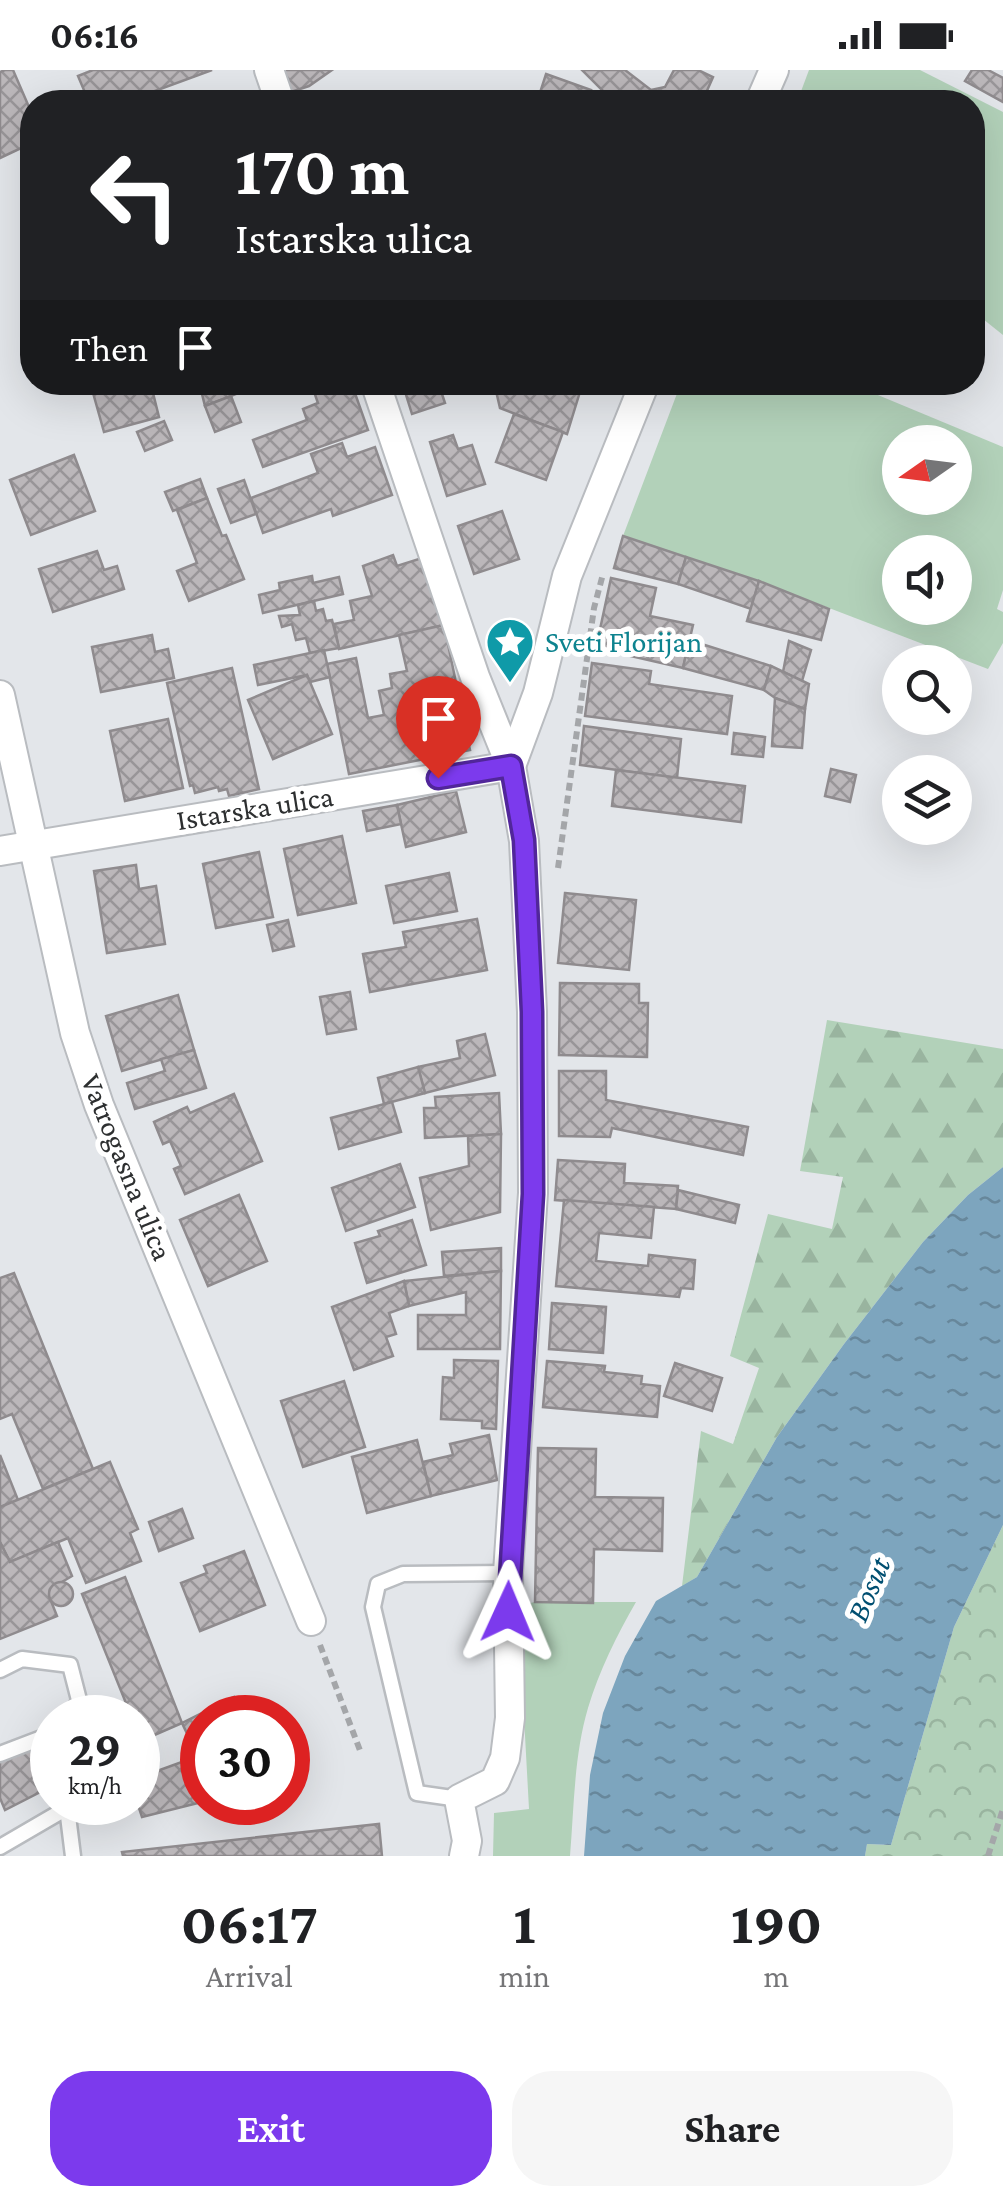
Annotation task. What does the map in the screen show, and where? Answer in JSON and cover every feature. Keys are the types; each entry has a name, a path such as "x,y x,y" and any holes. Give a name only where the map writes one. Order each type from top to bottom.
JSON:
{"street":[{"path":"379,395 474,677 511,766 525,860 532,1012 533,1194 508,1573 510,1718 505,1758 495,1781 459,1799 466,1840 464,1856"},
{"path":"511,766 538,693 567,576 640,395"},
{"name":"Vatrogasna ulica","path":"0,696 76,1033 98,1106 311,1621"},
{"name":"Istarska ulica","path":"0,851 511,766"}],"lane":[{"path":"459,1799 417,1793 373,1606 378,1584 403,1574 508,1573"},
{"path":"0,1670 22,1659 70,1665 78,1695"},
{"path":"0,1754 30,1742"},
{"path":"0,1848 67,1808 73,1856"}],"path":[{"path":"557,870 594,608 606,563"},
{"path":"330,1672 360,1754"},
{"path":"988,1856 1003,1809"}],"green space":[{"path":"809,70 920,70 960,90 802,90"},
{"path":"985,103 1003,112 1003,335 985,321"},
{"path":"676,395 878,395 950,425 882,425 882,515 972,515 972,434 1003,447 1003,590 997,609 1003,612 1003,643 988,669 972,663 972,645 926,645 759,581 623,536"},
{"path":"827,1020 1003,1049 1003,1167 968,1195 923,1242 844,1344 777,1437 697,1577 682,1586 701,1431 733,1444 759,1368 730,1356 768,1214 832,1229 843,1177 800,1171"},
{"path":"1003,1525 1003,1856 865,1856 867,1844 891,1845 954,1627"},
{"path":"636,1602 597,1680 583,1726 570,1856 493,1856 494,1813 529,1809 519,1625 520,1605"}],"water":[{"name":"Bosut","path":"1003,1167 1003,1525 954,1627 891,1845 867,1844 865,1856 584,1856 590,1775 603,1713 625,1656 656,1601 697,1577 777,1437 844,1344 923,1242 968,1195"}],"building":[{"path":"13,70 22,90 20,149 0,158 0,72"},
{"path":"93,70 212,70 158,90 84,90 78,76"},
{"path":"283,70 332,70 309,86 290,90"},
{"path":"582,70 625,70 651,90 602,90"},
{"path":"674,70 698,70 713,77 707,90 651,90 665,87"},
{"path":"972,70 988,70 1003,78 1003,102 985,90 965,81"},
{"path":"546,74 591,90 541,90"},
{"path":"94,395 154,395 159,417 104,432"},
{"path":"202,395 233,395 205,406"},
{"path":"315,395 356,395 368,430 263,467 253,440 307,420 303,409 318,403"},
{"path":"406,395 442,395 445,403 412,414"},
{"path":"497,395 579,395 567,434 500,408"},
{"path":"231,396 241,422 215,432 205,406"},
{"path":"514,414 563,432 546,480 496,462"},
{"path":"164,421 172,440 145,451 137,432"},
{"path":"453,435 458,449 472,445 485,484 447,496 430,442"},
{"path":"342,443 347,457 375,447 392,495 333,516 331,509 263,533 251,498 318,473 311,454"},
{"path":"74,455 95,511 31,535 10,480"},
{"path":"200,479 207,498 173,511 165,492"},
{"path":"244,480 256,514 231,523 218,489"},
{"path":"207,498 244,579 189,601 177,571 197,563 177,510"},
{"path":"502,511 519,559 474,574 458,526"},
{"path":"623,536 686,557 678,584 614,568"},
{"path":"97,551 104,570 117,566 124,589 53,612 39,569"},
{"path":"393,555 397,566 422,558 444,625 339,649 334,624 354,620 350,601 372,596 363,566"},
{"path":"686,557 759,581 751,609 678,584"},
{"path":"312,576 313,583 339,577 343,594 263,613 259,595 280,590 279,583"},
{"path":"611,578 656,588 650,616 693,625 683,668 596,648"},
{"path":"759,581 829,609 821,640 747,621"},
{"path":"314,601 316,611 323,609 326,621 332,620 339,648 310,653 306,638 296,640 292,624 282,627 279,616 300,615 298,605"},
{"path":"444,625 470,750 349,774 327,664 356,658 368,718 384,715 379,691 392,688 390,674 407,671 399,635"},
{"path":"152,635 155,652 168,649 174,678 101,692 92,647"},
{"path":"689,640 771,666 764,690 683,668"},
{"path":"789,641 811,650 802,681 783,672"},
{"path":"324,650 330,677 310,682 307,675 258,685 254,665"},
{"path":"592,663 651,671 649,684 732,696 727,734 585,716"},
{"path":"771,666 809,684 805,709 764,690"},
{"path":"232,668 259,789 229,796 227,789 219,791 218,787 195,793 193,785 190,786 167,683"},
{"path":"307,675 332,734 273,759 248,700"},
{"path":"775,698 805,709 802,748 772,746"},
{"path":"168,719 183,788 125,801 110,731"},
{"path":"584,726 681,739 677,778 580,765"},
{"path":"734,733 765,737 763,757 732,754"},
{"path":"831,769 856,775 850,802 825,796"},
{"path":"616,770 745,786 741,822 612,806"},
{"path":"456,791 466,832 406,847 397,805"},
{"path":"397,805 401,824 367,831 363,811"},
{"path":"342,836 356,903 298,915 284,849"},
{"path":"259,852 273,917 216,928 203,864"},
{"path":"136,865 139,889 156,886 165,944 107,953 94,871"},
{"path":"449,873 457,911 394,923 386,886"},
{"path":"565,893 636,900 629,970 558,963"},
{"path":"477,919 487,970 370,992 363,954 406,947 403,932"},
{"path":"288,920 294,946 273,951 267,925"},
{"path":"560,983 639,984 639,1003 648,1003 647,1057 559,1055"},
{"path":"350,992 356,1029 327,1034 320,997"},
{"path":"178,995 194,1050 122,1071 106,1016"},
{"path":"485,1034 495,1075 425,1093 418,1067 460,1058 457,1041"},
{"path":"194,1050 206,1088 135,1109 127,1083 165,1071 161,1059"},
{"path":"418,1067 425,1093 384,1104 378,1078"},
{"path":"559,1071 606,1071 606,1100 748,1127 743,1155 612,1128 610,1137 559,1136"},
{"path":"499,1093 501,1134 425,1138 424,1108 436,1108 435,1097"},
{"path":"234,1094 262,1161 185,1194 174,1169 181,1166 170,1141 163,1144 154,1122 187,1107 190,1113"},
{"path":"392,1102 401,1132 339,1149 331,1118"},
{"path":"501,1134 500,1212 431,1230 420,1178 469,1166 468,1136"},
{"path":"558,1160 625,1164 624,1183 678,1186 676,1209 555,1200"},
{"path":"400,1164 415,1207 346,1231 332,1188"},
{"path":"678,1190 739,1205 735,1223 676,1209"},
{"path":"239,1195 267,1261 208,1286 180,1220"},
{"path":"564,1200 654,1207 651,1238 599,1233 596,1261 648,1266 649,1255 695,1260 693,1289 681,1288 679,1297 556,1286"},
{"path":"412,1220 426,1265 367,1283 355,1243"},
{"path":"501,1248 501,1271 444,1276 442,1252"},
{"path":"501,1271 500,1349 418,1349 418,1315 466,1315 466,1292 409,1306 404,1281"},
{"path":"14,1273 93,1469 43,1489 12,1414 0,1419 0,1278"},
{"path":"404,1281 409,1306 389,1313 396,1334 386,1337 393,1356 354,1370 332,1307"},
{"path":"552,1303 606,1307 603,1353 549,1349"},
{"path":"454,1360 498,1361 496,1429 482,1428 482,1421 441,1419 443,1377 454,1378"},
{"path":"547,1361 605,1366 604,1372 642,1376 641,1384 660,1386 657,1417 543,1407"},
{"path":"675,1363 722,1378 712,1411 664,1396"},
{"path":"344,1381 365,1447 303,1467 281,1401"},
{"path":"489,1435 497,1480 431,1496 423,1462 453,1455 450,1444"},
{"path":"417,1440 431,1496 367,1513 352,1457"},
{"path":"538,1448 596,1449 595,1497 663,1498 662,1551 594,1549 593,1603 535,1602"},
{"path":"0,1455 18,1500 0,1507"},
{"path":"110,1462 138,1529 130,1533 141,1561 86,1583 68,1538 10,1562 0,1542 0,1507"},
{"path":"182,1509 193,1538 159,1551 149,1522"},
{"path":"0,1542 10,1562 58,1542 72,1576 50,1589 57,1616 0,1639"},
{"path":"244,1551 265,1605 200,1631 181,1583 207,1573 204,1566"},
{"path":"125,1577 180,1724 160,1733 160,1695 123,1695 82,1594"},
{"path":"61,1582 73,1594 61,1606 49,1594"},
{"path":"30,1747 30,1797 5,1810 0,1798 0,1758"},
{"path":"180,1763 180,1808 160,1812 160,1770"},
{"path":"379,1824 382,1856 123,1856 122,1852"}],"place":[{"name":"Sveti Florijan","path":"510,684"}],"route":[{"path":"438,778 511,766 524,840 532,1012 533,1194 508,1612"}]}
